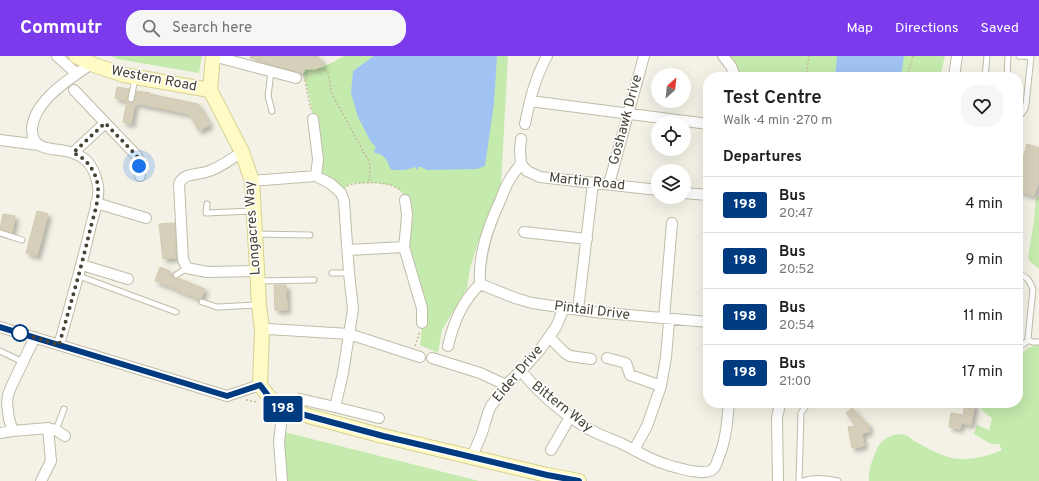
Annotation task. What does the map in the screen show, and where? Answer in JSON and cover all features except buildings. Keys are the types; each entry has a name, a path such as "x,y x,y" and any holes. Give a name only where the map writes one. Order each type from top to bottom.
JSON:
{"main road":[{"name":"Western Road","path":"76,56 91,64 124,75 210,90"},
{"path":"210,90 213,56"},
{"name":"Longacres Way","path":"210,90 242,152 252,181 254,234 262,330 260,385"},
{"path":"260,385 279,407 383,436 547,475 579,481"}],"street":[{"path":"57,56 76,74"},
{"path":"213,56 296,78"},
{"path":"525,124 538,74 547,56"},
{"name":"Goshawk Drive","path":"609,184 644,56"},
{"path":"723,56 731,66 733,72"},
{"path":"955,72 958,56"},
{"path":"39,145 34,140 32,132 33,122 39,110 54,91 91,64"},
{"path":"74,90 137,156 140,176"},
{"path":"530,101 703,123"},
{"path":"313,119 318,158 316,176"},
{"path":"73,153 105,123"},
{"path":"448,346 457,316 472,293 480,284 479,271 487,234 492,218 509,181 521,164 520,151 522,139"},
{"path":"0,140 39,145 49,149 79,155 87,161 96,177 98,189 96,203 82,265 59,345"},
{"path":"242,152 219,167 185,177 180,180 179,198 183,260 187,268 207,272 257,276"},
{"name":"Martin Road","path":"521,164 528,171 540,177 651,189"},
{"path":"252,181 316,176 331,184 341,193 344,201 352,309 343,373 335,407"},
{"path":"578,310 594,182"},
{"path":"691,194 703,195"},
{"path":"405,200 407,214 404,247 422,308 422,323"},
{"path":"96,203 146,218"},
{"path":"634,450 647,426 661,386 666,357 669,322 672,223"},
{"path":"524,232 587,239"},
{"path":"348,250 404,247"},
{"path":"82,265 128,279"},
{"name":"Pintail Drive","path":"480,284 526,302 578,310 703,321"},
{"name":"Eider Drive","path":"472,457 482,433 489,410 506,385 539,351 556,327 564,308"},
{"path":"0,327 227,396 260,385"},
{"path":"262,330 349,334 417,356"},
{"path":"13,431 7,403 8,395 35,337"},
{"name":"Eider Drive","path":"549,337 564,353 570,356 591,359"},
{"path":"432,358 480,373 506,385"},
{"path":"607,358 626,363 630,374 661,386"},
{"name":"Bittern Way","path":"521,371 530,383 570,417 598,434 670,466 700,472 709,471 714,468 727,432 729,408"},
{"path":"300,399 379,418"},
{"path":"279,407 279,442 282,481"},
{"path":"778,481 777,418 779,408"},
{"path":"551,450 570,417"},
{"path":"41,481 51,461 52,429"},
{"path":"0,433 52,429 65,436"}],"lane":[{"path":"985,72 987,56"},
{"path":"1007,72 1008,56"},
{"path":"1019,56 1031,57 1026,104 1023,112"},
{"path":"271,72 268,96 272,111"},
{"path":"131,99 135,77"},
{"path":"207,204 206,213 253,210"},
{"path":"0,233 22,240"},
{"path":"254,234 310,234"},
{"path":"176,275 187,268"},
{"path":"332,273 349,273"},
{"path":"1023,275 1026,276 1033,289 1028,335 1029,340"},
{"path":"79,276 176,312"},
{"path":"257,276 314,280"},
{"path":"202,302 217,308 259,305"},
{"path":"1029,340 1032,342 1039,342"},
{"path":"1023,344 1029,340"},
{"path":"0,351 23,362"},
{"path":"798,481 801,413 804,408"},
{"path":"52,429 64,409"},
{"path":"802,481 821,477 838,481"}],"path":[{"path":"807,72 809,56"},
{"path":"908,72 913,56"},
{"path":"313,119 305,80 309,74 324,70 329,74 329,84 332,94 370,165 369,183"},
{"path":"341,193 348,185 351,184 386,184 398,188 403,194 405,200"},
{"path":"417,356 422,323"},
{"path":"227,396 279,407"}],"green space":[{"path":"111,56 202,56 199,73 117,59"},
{"path":"344,56 508,56 501,184 478,242 470,269 467,288 442,330 438,353 420,345 422,323 404,247 405,200 403,194 393,186 379,183 351,183 341,193 316,176 316,135 310,100 303,75 305,69 325,66"},
{"path":"723,56 945,56 941,72 732,72"},
{"path":"1039,196 1039,269 1030,262 1028,258 1036,199"},
{"path":"1039,345 1039,481 869,481 873,458 878,447 884,440 900,434 929,449 952,458 978,458 1002,450 999,444 991,444 974,434 977,425 989,430 992,418 981,410 982,408 1023,408 1023,352 1028,348"},
{"path":"280,431 479,481 278,481"}],"water":[{"path":"374,56 497,56 494,103 485,166 477,169 427,170 421,167 416,169 416,167 405,170 391,170 383,156 375,153 374,151 376,147 371,142 358,117 351,93 353,71"},
{"path":"837,56 904,56 901,72 835,72"}],"bus line":[{"name":"198","path":"0,327 227,396 260,385 276,406 301,414 383,436 547,475 579,481"}],"route":[{"path":"20,333 59,345 82,265 98,189 96,177 87,161 79,155 73,153 105,123 137,156 139,166"}]}
